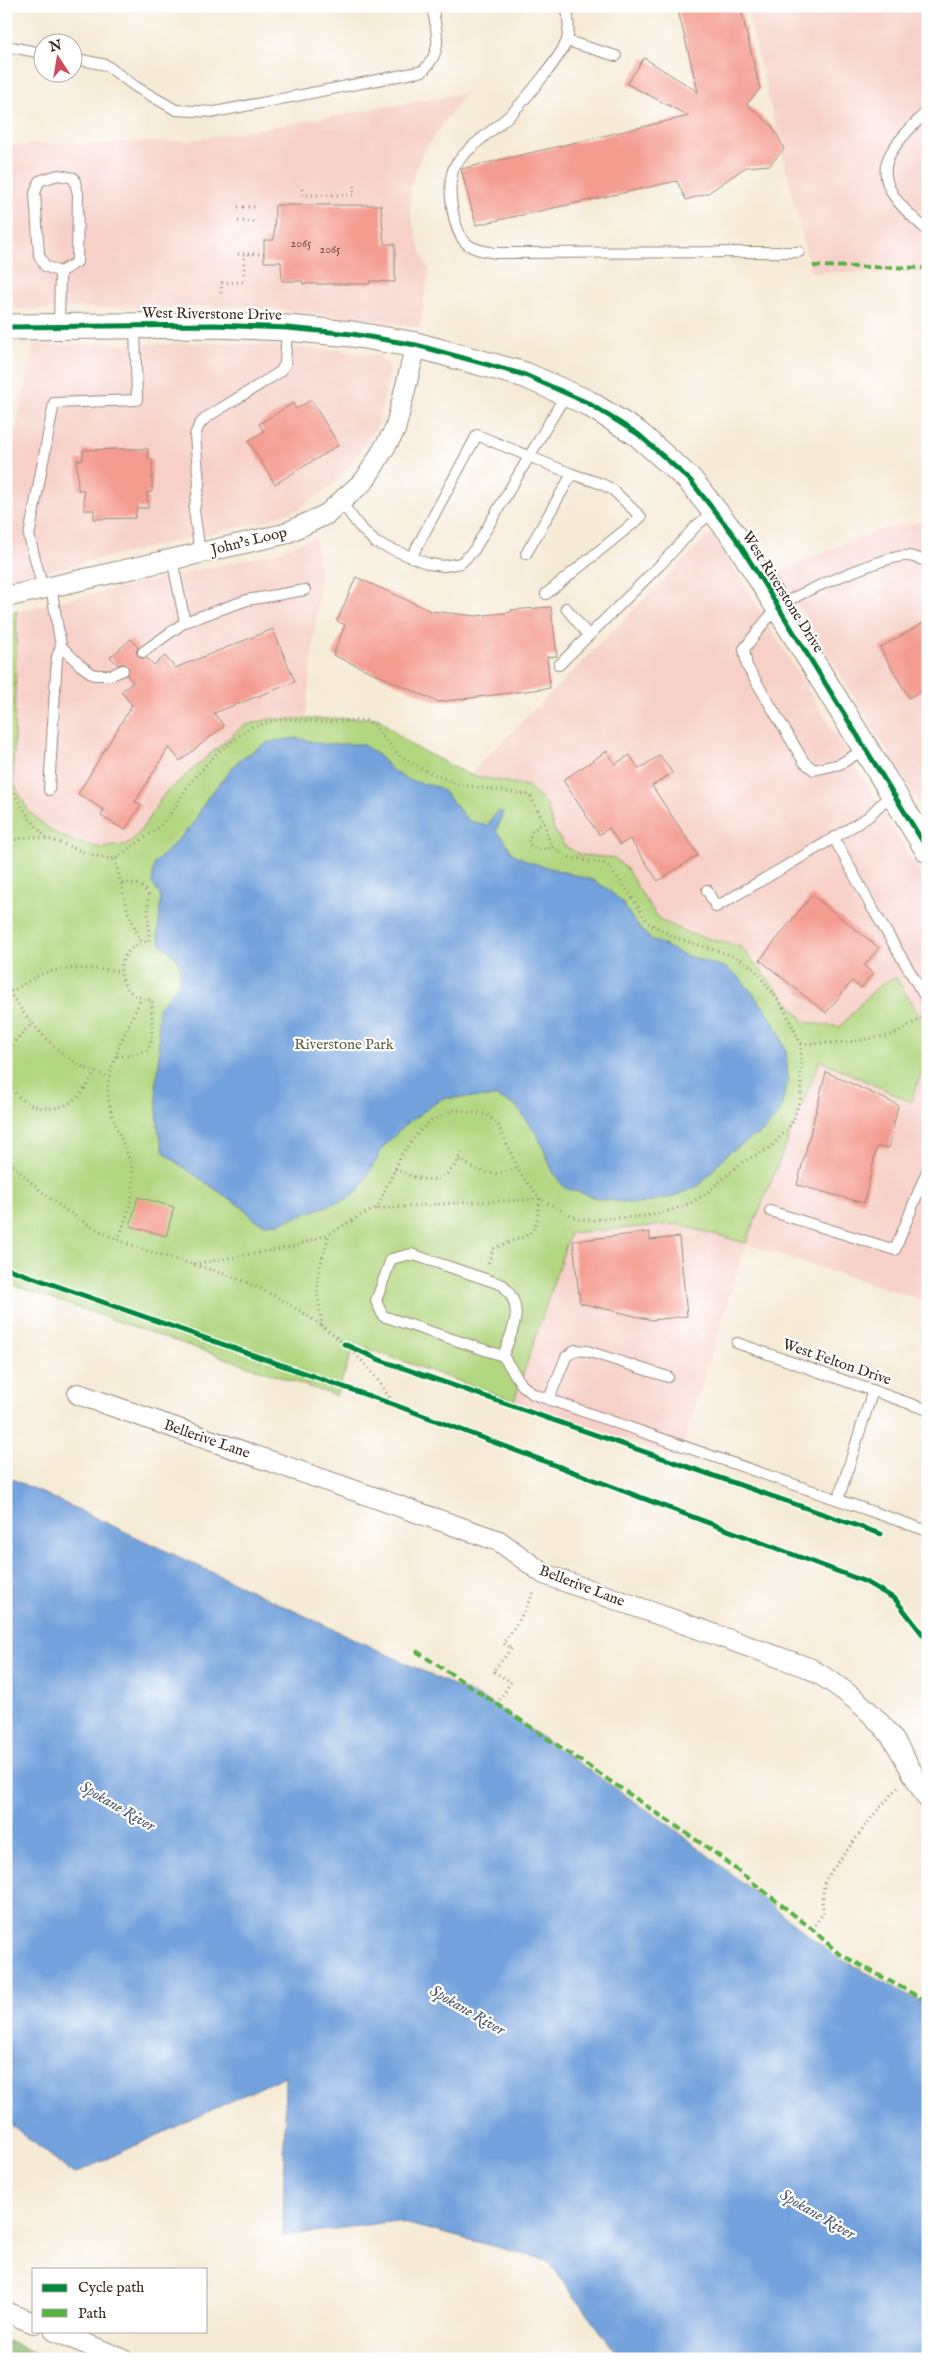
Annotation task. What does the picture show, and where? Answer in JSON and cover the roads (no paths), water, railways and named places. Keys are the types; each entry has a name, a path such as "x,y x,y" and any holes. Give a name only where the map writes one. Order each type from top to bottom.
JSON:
{"street":[{"name":"West Riverstone Drive","path":"6,327 136,325 288,328 352,334 416,345 525,375 588,403 638,434 690,480 735,537 928,850"},
{"name":"John's Loop","path":"6,597 284,534 327,514 366,480 394,430 416,345"},
{"name":"Bellerive Lane","path":"78,1394 499,1541 544,1574 809,1668 841,1688 891,1736 928,1799"},
{"path":"6,2312 32,2322"},
{"path":"56,2332 122,2359"}],"lane":[{"path":"82,60 106,65 136,87 176,110 215,112 423,71 433,61 439,42 432,6"},
{"path":"566,6 570,22 567,42 514,110 466,152 455,166 451,187 452,208 458,228 466,243 495,253 798,252"},
{"path":"916,6 928,11"},
{"path":"567,42 616,56"},
{"path":"6,46 32,51"},
{"path":"928,110 892,150 886,162 887,180 894,198 901,208 928,231"},
{"path":"58,175 74,178 78,194 77,262 60,272 45,266 39,255 35,193 39,181 58,175"},
{"path":"59,327 60,272"},
{"path":"123,670 112,675 94,675 80,665 62,646 47,588 29,536 54,403 137,400 136,325"},
{"path":"200,553 194,510 199,485 195,435 199,425 206,417 280,372 285,364 288,328"},
{"path":"340,502 376,543 429,564 444,566 461,563 474,550 566,393"},
{"path":"412,556 477,435 613,490 641,518 546,594"},
{"path":"526,554 572,474"},
{"path":"559,665 714,510"},
{"path":"865,749 840,764 822,769 814,770 804,762 747,666 744,649 778,607 847,574 904,556 928,562"},
{"path":"172,559 185,622"},
{"path":"143,652 185,622 247,600 305,590"},
{"path":"566,608 589,636"},
{"path":"49,790 57,658 62,646"},
{"path":"707,890 716,907 868,817 892,793"},
{"path":"834,838 871,906 928,1002"},
{"path":"770,1211 895,1250 928,1168"},
{"path":"503,1356 517,1313 512,1294 502,1285 411,1254 391,1260 376,1301 383,1316 503,1356 522,1385 533,1394 928,1531"},
{"name":"West Felton Drive","path":"737,1343 928,1410"},
{"path":"549,1399 566,1357 575,1350 587,1351 668,1377"},
{"path":"838,1500 873,1390"}],"water":[{"path":"297,738 322,744 362,744 379,756 392,770 408,780 438,787 468,820 487,826 497,811 503,812 496,832 504,839 512,853 529,862 592,880 608,889 621,901 633,920 649,938 684,955 727,968 740,978 767,1011 778,1030 786,1051 788,1078 780,1113 765,1130 728,1153 700,1185 672,1197 638,1204 600,1199 565,1188 554,1174 538,1136 516,1106 497,1097 443,1098 406,1124 384,1146 360,1189 347,1199 279,1223 265,1224 255,1220 243,1208 177,1163 164,1152 158,1127 156,1081 159,1068 158,1007 173,992 180,976 180,968 171,952 161,945 158,935 161,897 152,883 154,864 193,824 208,797 240,759 268,742"},
{"name":"Spokane River","path":"6,1476 491,1703 672,1827 835,1956 928,2005 928,2359 621,2359 547,2260 396,2221 283,2236 285,2076 74,2174 6,2121"}],"park label":[{"name":"Riverstone Park","path":"344,1044"}]}
